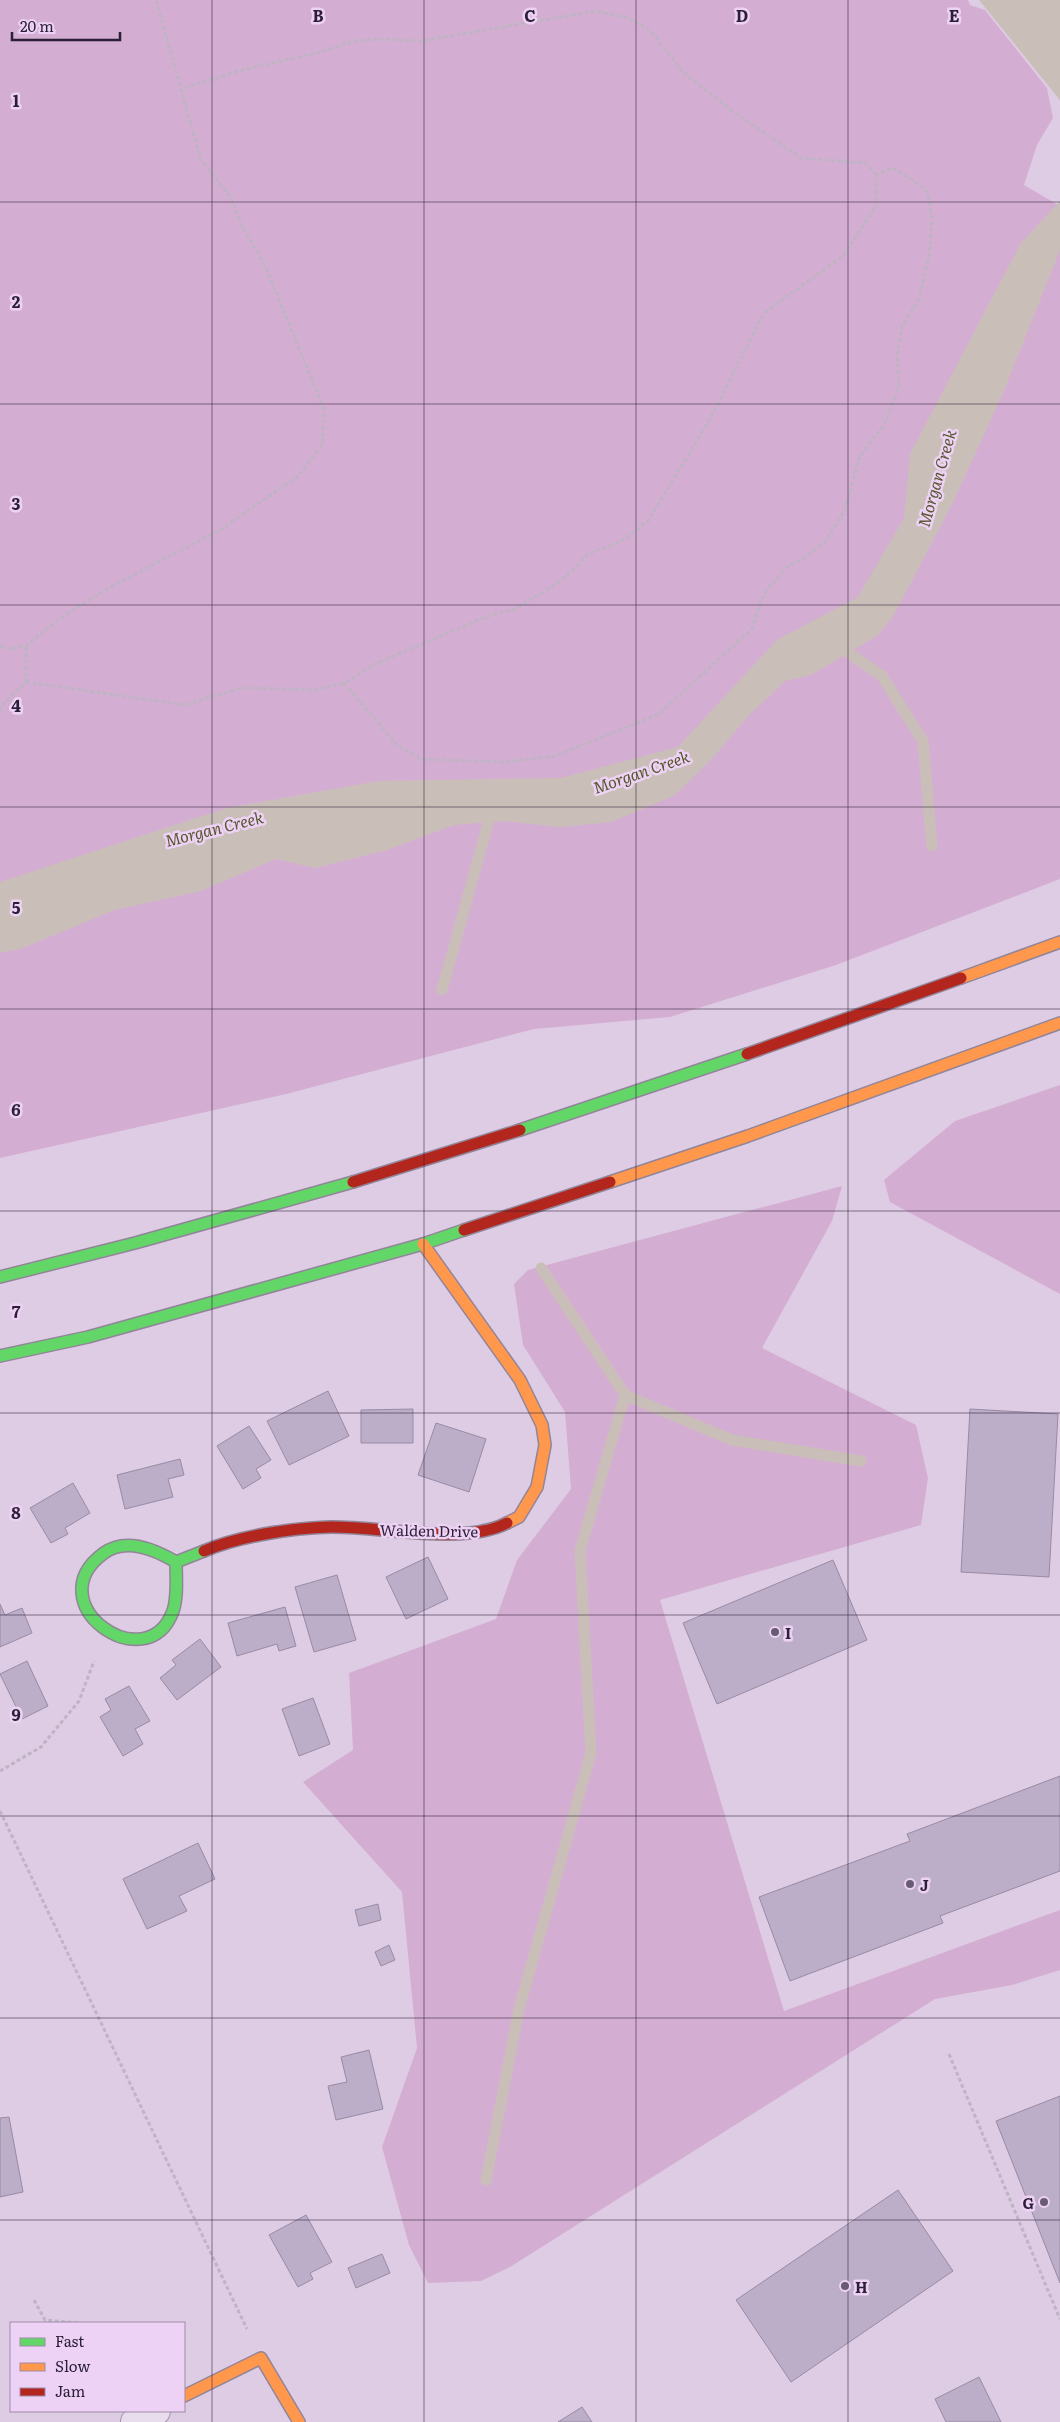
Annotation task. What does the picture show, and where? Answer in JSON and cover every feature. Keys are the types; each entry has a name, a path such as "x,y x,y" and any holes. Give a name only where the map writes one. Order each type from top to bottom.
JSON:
{"main road":[{"path":"0,1277 245,1214 427,1161 771,1045 1060,942"},
{"path":"0,1356 88,1337 423,1244 748,1136 1060,1024"},
{"name":"Walden Drive","path":"176,1562 213,1547 254,1536 330,1527 468,1534 494,1530 520,1517 537,1488 543,1463 545,1445 542,1425 520,1380 423,1244"},
{"path":"134,1545 160,1552 176,1562 174,1604 170,1619 159,1631 136,1640 119,1639 105,1632 93,1621 84,1604 81,1581 90,1564 108,1551 134,1545"},
{"path":"185,2396 261,2358 299,2422"}],"street":[{"path":"135,2422 154,2412"}],"path":[{"path":"0,646 10,649 26,646 60,618 114,585 220,530 298,476 322,445 324,410 266,268 241,224 231,197 201,160 156,0"},
{"path":"26,682 185,705 241,688 314,690 344,683 377,663 491,615 515,609 560,581 588,554 620,542 648,521 710,419 764,313 843,256 876,206 876,175 865,163 801,158 732,111 683,72 650,30 628,18 596,11 420,41 380,39 354,41 321,52 242,70 181,88"},
{"path":"344,683 396,744 420,759 504,762 555,756 659,714 752,629 760,603 768,588 786,568 804,558 825,542 845,510 859,458 885,423 899,386 897,353 902,326 919,300 929,256 932,220 928,194 913,180 892,168 876,175"},
{"path":"0,712 1,706 26,682 26,646"},
{"path":"0,1770 41,1747 78,1701 105,1632"},
{"path":"0,1811 261,2358"},
{"path":"949,2054 1060,2319"},
{"path":"34,2300 45,2320 67,2322"}],"shaded area":[{"path":"0,0 968,0 970,5 985,10 1047,88 1053,118 1037,145 1024,185 1060,206 1060,879 836,965 670,1017 534,1029 286,1094 0,1158"},
{"path":"1060,1085 1060,1294 890,1202 884,1180 955,1121"},
{"path":"842,1186 832,1221 762,1348 916,1425 928,1478 921,1525 660,1600 784,2011 1060,1910 1060,1970 1012,1985 935,1999 510,2267 481,2281 428,2283 409,2245 382,2147 417,2048 402,1892 303,1782 353,1750 349,1673 496,1619 517,1560 571,1489 565,1412 523,1345 514,1284 528,1270"}],"water":[{"path":"979,0 1060,0 1060,101 1059,99"},
{"name":"Morgan Creek","path":"1060,201 1060,250 1003,393 954,500 894,615 878,635 811,675 785,681 749,715 711,760 674,796 611,822 560,827 503,821 454,825 387,850 315,868 276,859 201,891 114,910 23,948 0,953 0,882 227,808 378,781 561,778 678,747 777,640 858,597 904,518 910,454 1021,243"}],"building":[{"path":"328,1391 349,1436 289,1465 267,1421"},
{"path":"413,1409 413,1443 361,1443 361,1410"},
{"path":"970,1409 1058,1414 1049,1577 961,1572"},
{"path":"436,1423 486,1439 469,1492 418,1475"},
{"path":"249,1426 271,1460 256,1469 261,1478 243,1489 217,1446"},
{"path":"180,1459 184,1475 168,1479 173,1497 125,1509 117,1475"},
{"path":"73,1483 90,1513 65,1528 68,1534 51,1543 30,1508"},
{"path":"428,1557 448,1599 406,1619 386,1577"},
{"name":"I","path":"833,1560 867,1640 717,1704 683,1623"},
{"path":"337,1575 356,1640 314,1652 295,1587"},
{"path":"0,1604 5,1615 22,1608 32,1633 0,1647"},
{"path":"285,1607 296,1646 279,1651 277,1644 237,1656 228,1623"},
{"path":"200,1639 221,1667 177,1700 160,1678 176,1665 172,1660"},
{"path":"27,1661 48,1706 22,1719 0,1674"},
{"path":"129,1686 150,1721 135,1729 143,1744 123,1756 100,1717 111,1710 105,1699"},
{"path":"313,1698 330,1744 299,1756 282,1709"},
{"name":"J","path":"1060,1776 1060,1871 940,1916 943,1923 790,1981 759,1897 910,1841 907,1834"},
{"path":"198,1843 215,1879 179,1896 187,1911 147,1929 123,1879"},
{"path":"378,1904 381,1920 359,1926 355,1910"},
{"path":"389,1945 395,1960 381,1966 375,1952"},
{"path":"369,2050 383,2109 336,2120 328,2086 347,2082 341,2057"},
{"name":"G","path":"1060,2096 1060,2283 996,2121"},
{"path":"9,2117 23,2192 0,2197 0,2118"},
{"name":"H","path":"898,2190 953,2271 791,2382 736,2300"},
{"path":"306,2215 332,2262 310,2273 313,2279 298,2287 269,2235"},
{"path":"382,2254 390,2273 356,2288 348,2268"},
{"path":"979,2377 1001,2422 946,2422 935,2399"},
{"path":"582,2407 592,2422 558,2422"}],"waterway":[{"path":"836,644 882,676 923,741 932,846"},
{"path":"442,990 492,809"},
{"path":"486,2180 519,2009 591,1753 580,1551 625,1395 541,1268"},
{"path":"625,1395 732,1440 861,1461"}],"traffic: fast":[{"path":"520,1130 747,1054"},
{"path":"0,1277 135,1243 353,1182"},
{"path":"0,1356 88,1337 423,1244 464,1230"},
{"path":"176,1562 175,1605 160,1631 142,1639 122,1637 103,1627 89,1612 82,1593 86,1573 104,1553 113,1548 122,1546 141,1547 159,1553 176,1562 204,1551"}],"traffic: slow":[{"path":"961,978 1060,942"},
{"path":"610,1182 748,1136 1060,1023"},
{"path":"423,1244 520,1380 542,1425 545,1445 537,1487 519,1517 507,1523"},
{"path":"185,2396 261,2358 299,2422"}],"traffic: jam":[{"path":"747,1054 961,978"},
{"path":"353,1182 520,1130"},
{"path":"464,1230 610,1182"},
{"path":"204,1551 249,1537 299,1529 350,1527 445,1534 489,1530 507,1523"}],"place":[{"name":"I","path":"775,1632"},
{"name":"J","path":"910,1884"},
{"name":"G","path":"1044,2202"},
{"name":"H","path":"845,2286"}]}
